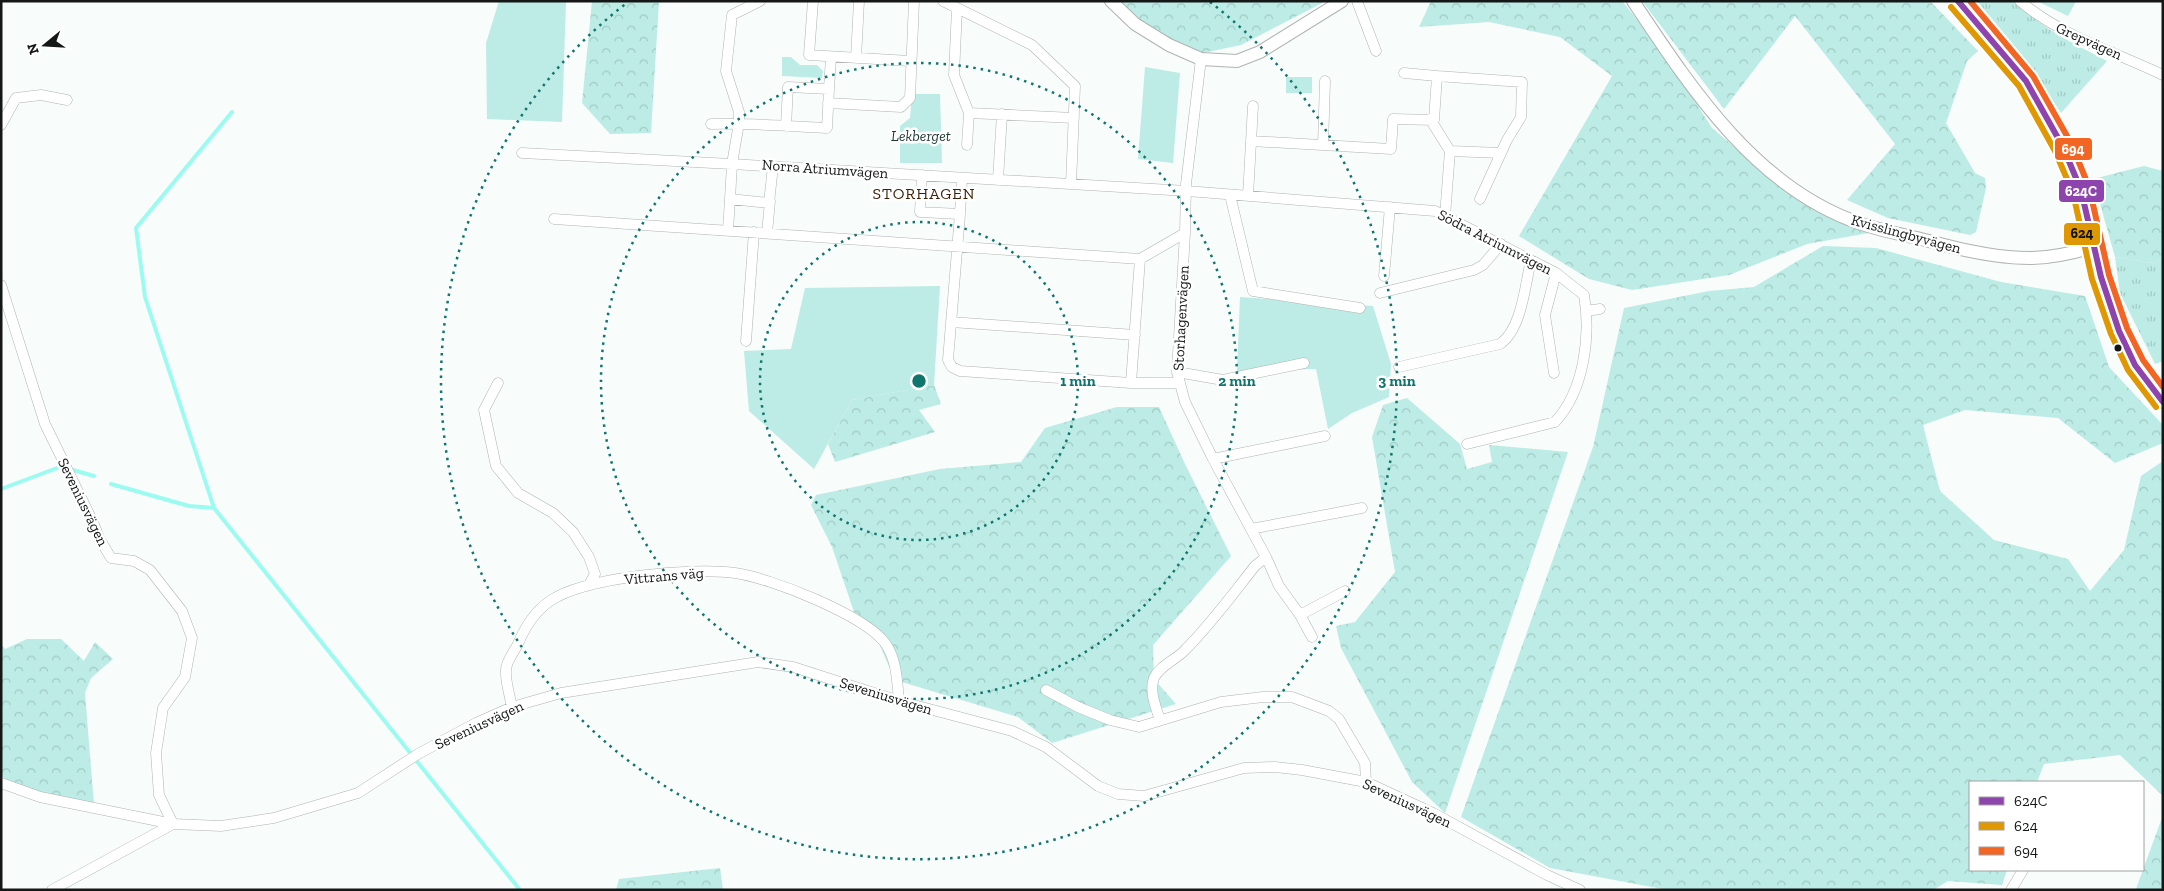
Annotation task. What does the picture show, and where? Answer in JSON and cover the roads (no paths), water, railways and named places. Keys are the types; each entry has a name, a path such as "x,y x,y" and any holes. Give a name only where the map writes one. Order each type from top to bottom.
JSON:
{"street":[{"path":"728,230 732,164 739,123 739,112 726,71 732,15 760,1"},
{"path":"813,1 809,56 910,62"},
{"path":"856,58 859,1"},
{"path":"828,103 901,107 910,98 914,1"},
{"path":"943,1 1032,45 1075,86 1071,184"},
{"path":"1111,1 1135,24 1169,45 1201,59 1237,61 1260,52 1342,1"},
{"path":"1357,1 1376,52"},
{"name":"Kvisslingbyvägen","path":"1633,1 1673,61 1715,117 1756,160 1795,190 1834,213 1859,224 1961,250 1981,253 2030,258 2093,248"},
{"path":"1958,1 2026,81 2063,147 2081,190 2101,277 2127,348 2135,365 2163,402"},
{"name":"Grepvägen","path":"2020,1 2039,17 2070,34 2163,75"},
{"path":"957,8 954,75 969,113 967,145"},
{"path":"711,124 739,123 827,128 831,57"},
{"name":"Storhagenvägen","path":"1201,59 1186,184 1177,378 1185,402 1213,459 1266,556 1279,586 1300,615 1312,637"},
{"path":"1404,73 1522,82 1520,117 1480,199"},
{"path":"1251,141 1392,149 1393,119 1434,120 1436,76"},
{"path":"1323,145 1325,80"},
{"path":"786,126 788,87 829,89"},
{"path":"1,125 16,98 41,95 66,100"},
{"path":"1248,196 1253,106"},
{"path":"969,113 1074,118"},
{"path":"998,180 1002,114"},
{"path":"1430,120 1450,152 1446,216"},
{"path":"1450,152 1501,153"},
{"name":"Norra Atriumvägen","path":"522,154 773,166 1187,191"},
{"path":"767,233 773,166"},
{"path":"922,175 920,212 960,214"},
{"path":"962,178 948,360 952,367 960,371 1131,383 1177,378 1223,380 1304,363"},
{"name":"Södra Atriumvägen","path":"1187,191 1435,211 1556,273 1584,295 1587,343 1574,392 1564,413 1555,422 1467,444"},
{"path":"1230,195 1253,291 1360,308"},
{"path":"730,199 769,204 770,201"},
{"path":"1384,276 1390,207"},
{"path":"554,219 1140,259 1185,233"},
{"path":"746,341 754,232"},
{"path":"1380,294 1474,270 1483,265 1501,244"},
{"path":"1131,383 1140,259"},
{"path":"1399,367 1500,344 1509,338 1516,326 1530,260"},
{"path":"1554,373 1546,315 1556,273"},
{"name":"Seveniusvägen","path":"1,285 45,424 99,538 111,558 134,561 150,570 182,610 192,638 185,677 164,708 156,753 159,795 173,824"},
{"path":"1586,311 1600,309"},
{"path":"951,322 1135,335"},
{"path":"498,383 484,410 496,466 518,493 553,513 573,532 589,557 595,574 590,583"},
{"path":"1213,459 1325,436"},
{"path":"1251,529 1362,508"},
{"path":"1160,720 1155,705 1154,678 1166,664 1184,652 1255,566 1266,556"},
{"name":"Vittrans väg","path":"512,707 506,670 522,633 538,610 550,600 590,583 695,570 737,573 810,598 872,629 885,644 893,659 899,701"},
{"path":"1300,615 1345,591"},
{"name":"Seveniusvägen","path":"1,783 40,798 173,824 221,826 281,816 358,793 418,754 476,723 512,707 561,693 758,662 793,667 899,701 1012,731 1046,747 1098,786 1118,794 1144,796 1244,768 1275,767 1302,770 1366,782 1434,813 1547,875 1580,890"},
{"path":"1046,690 1078,707 1110,720 1139,727 1222,702 1256,697 1292,697 1329,711 1339,719 1365,763 1366,782"},
{"path":"52,890 173,824"},
{"path":"2011,890 2022,871"}],"waterway":[{"path":"232,112 136,228 145,297 214,508 520,890"},
{"path":"1,489 57,468"},
{"path":"73,470 94,476"},
{"path":"111,484 189,506 214,508"}],"district":[{"name":"STORHAGEN","path":"924,193"}],"park label":[{"name":"Lekberget","path":"921,136"}]}
